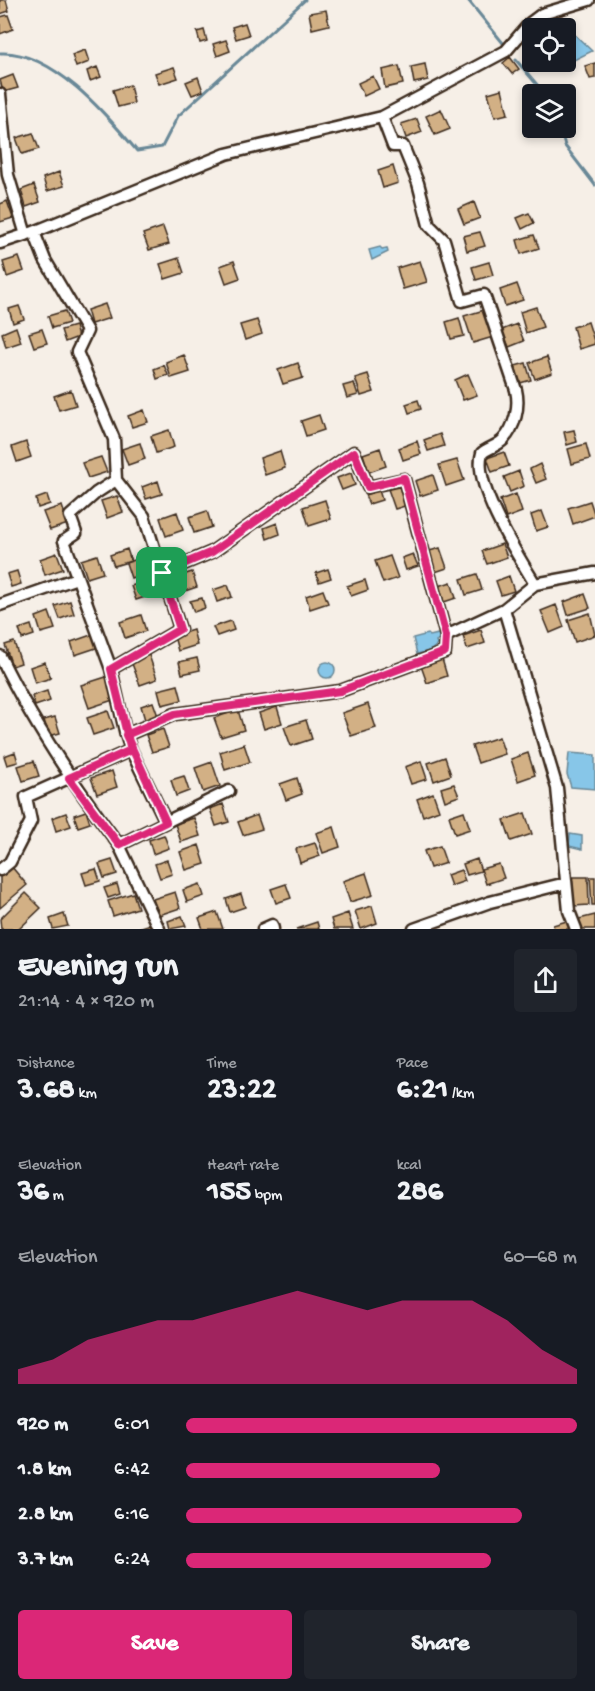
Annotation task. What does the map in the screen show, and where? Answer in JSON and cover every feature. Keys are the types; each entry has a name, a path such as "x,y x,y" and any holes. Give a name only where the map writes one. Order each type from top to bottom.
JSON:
{"street":[{"path":"0,243 30,234 226,154 382,117 506,51 530,23 542,14 589,0"},
{"path":"0,94 8,175 30,234 87,331 77,352 114,439 116,480 144,516 180,629 111,669"},
{"path":"382,117 393,146 403,146 418,183 429,225 444,240 462,301 484,295 516,390 518,399 515,419 503,440 482,453 480,466 488,494 502,525 535,584"},
{"path":"126,735 175,714 340,691 445,652 446,636 404,478 368,487 354,452 212,552 162,573"},
{"path":"116,480 96,493 70,516 76,533 64,541 111,669 131,750 166,822"},
{"path":"446,636 504,609 535,584 595,573"},
{"path":"0,605 77,578"},
{"path":"504,609 557,788 569,911 576,929"},
{"path":"0,656 17,691 69,778 119,845 159,929"},
{"path":"0,870 10,862 31,821 26,797 131,750"},
{"path":"119,845 229,791"},
{"path":"414,929 490,902 566,883"},
{"path":"263,929 272,925 273,929"}],"water":[{"path":"576,36 592,51 576,59"},
{"path":"387,248 388,252 372,260 369,250"},
{"path":"428,634 430,636 438,634 440,639 436,642 437,645 430,651 417,654 413,638"},
{"path":"327,662 333,664 335,670 333,676 327,678 321,676 319,670 321,664"},
{"path":"569,753 595,755 595,789 571,787 567,774"},
{"path":"570,834 582,836 582,849 569,846"}],"building":[{"path":"0,0 6,0 9,11 0,14"},
{"path":"326,10 329,25 312,29 309,13"},
{"path":"8,15 13,29 0,34 0,17"},
{"path":"245,23 249,35 236,39 232,27"},
{"path":"204,30 207,41 200,43 197,32"},
{"path":"226,40 230,51 217,56 213,44"},
{"path":"85,50 89,62 76,67 72,55"},
{"path":"510,57 519,69 512,74 503,63"},
{"path":"595,63 595,78 590,79 585,66"},
{"path":"425,64 428,80 414,83 411,67"},
{"path":"399,66 403,84 385,88 382,70"},
{"path":"97,67 101,77 90,81 87,71"},
{"path":"174,67 178,78 159,84 155,73"},
{"path":"13,75 18,88 3,92 0,80"},
{"path":"373,76 379,89 364,96 358,83"},
{"path":"198,77 203,91 192,95 186,82"},
{"path":"130,85 134,103 118,107 113,90"},
{"path":"502,89 508,114 495,117 488,93"},
{"path":"441,109 450,129 435,135 426,116"},
{"path":"417,119 422,132 406,138 401,124"},
{"path":"33,133 39,149 22,154 16,138"},
{"path":"393,166 398,183 383,188 378,171"},
{"path":"59,172 64,186 47,191 43,178"},
{"path":"34,185 40,202 26,207 21,190"},
{"path":"7,201 13,218 0,222 0,204"},
{"path":"474,202 480,218 464,224 458,209"},
{"path":"529,213 534,223 522,229 517,218"},
{"path":"163,227 169,244 149,250 143,234"},
{"path":"480,232 485,246 467,251 463,236"},
{"path":"534,235 539,248 521,254 517,240"},
{"path":"19,257 24,271 7,277 3,262"},
{"path":"179,258 184,273 165,279 160,264"},
{"path":"234,261 240,278 226,283 220,266"},
{"path":"420,261 427,282 403,289 397,268"},
{"path":"489,262 493,275 476,280 472,267"},
{"path":"517,284 523,300 505,306 500,290"},
{"path":"105,304 110,318 91,324 87,310"},
{"path":"19,306 24,319 13,323 9,309"},
{"path":"536,307 543,327 526,333 520,312"},
{"path":"484,310 493,337 473,343 464,316"},
{"path":"65,311 69,323 52,328 48,316"},
{"path":"459,318 464,336 451,339 446,322"},
{"path":"257,320 262,334 245,340 240,325"},
{"path":"588,322 595,344 579,349 573,327"},
{"path":"517,324 524,341 509,347 502,330"},
{"path":"75,326 78,337 65,342 61,330"},
{"path":"16,327 21,342 6,347 2,333"},
{"path":"42,329 47,343 34,347 29,333"},
{"path":"184,355 190,372 171,378 166,362"},
{"path":"547,357 552,373 535,379 529,363"},
{"path":"298,363 303,378 283,384 278,370"},
{"path":"526,363 531,380 520,383 515,366"},
{"path":"164,365 168,375 157,379 154,369"},
{"path":"368,374 374,392 361,396 355,378"},
{"path":"468,374 477,395 463,400 455,380"},
{"path":"354,383 358,395 347,398 343,386"},
{"path":"71,390 76,405 59,410 54,396"},
{"path":"418,400 421,409 409,413 406,404"},
{"path":"144,410 148,422 132,427 128,416"},
{"path":"319,415 324,430 306,436 301,421"},
{"path":"169,430 174,447 156,453 151,436"},
{"path":"574,430 577,442 567,445 564,432"},
{"path":"440,434 444,446 428,451 424,440"},
{"path":"417,441 421,454 403,460 399,448"},
{"path":"26,442 31,457 17,462 12,447"},
{"path":"140,443 145,459 128,465 122,449"},
{"path":"586,444 590,459 572,464 568,449"},
{"path":"380,448 386,466 369,472 363,454"},
{"path":"280,451 285,468 265,475 260,458"},
{"path":"504,452 509,466 492,472 487,458"},
{"path":"101,457 107,472 88,478 82,463"},
{"path":"457,460 464,480 446,486 439,465"},
{"path":"540,464 546,479 536,483 530,469"},
{"path":"519,471 524,486 510,492 504,477"},
{"path":"351,473 355,485 342,490 337,478"},
{"path":"433,475 438,490 420,496 415,481"},
{"path":"158,481 162,494 146,499 142,487"},
{"path":"401,485 408,505 395,509 388,489"},
{"path":"379,490 382,500 369,504 365,495"},
{"path":"516,494 522,512 506,518 500,500"},
{"path":"47,495 50,504 38,508 36,499"},
{"path":"117,496 123,512 107,518 101,501"},
{"path":"325,500 331,519 309,526 303,507"},
{"path":"590,501 595,516 573,524 568,508"},
{"path":"62,506 68,524 50,530 43,512"},
{"path":"207,511 212,527 194,533 189,517"},
{"path":"542,511 548,527 536,531 531,515"},
{"path":"177,512 183,530 166,536 160,518"},
{"path":"277,523 280,534 267,539 264,528"},
{"path":"502,544 507,557 487,564 482,551"},
{"path":"440,548 447,568 432,573 426,552"},
{"path":"127,549 131,561 114,566 110,555"},
{"path":"57,553 63,569 45,575 40,559"},
{"path":"413,554 418,566 406,570 402,558"},
{"path":"97,555 103,573 87,578 81,560"},
{"path":"146,556 151,571 131,578 126,563"},
{"path":"390,556 398,578 383,583 375,561"},
{"path":"328,569 331,578 319,582 316,573"},
{"path":"17,571 21,584 11,587 7,574"},
{"path":"192,572 197,587 182,592 177,577"},
{"path":"477,574 482,590 466,595 461,579"},
{"path":"509,576 514,591 501,595 496,581"},
{"path":"149,580 154,594 136,600 131,586"},
{"path":"365,580 368,590 351,596 347,586"},
{"path":"451,582 456,598 444,602 439,586"},
{"path":"228,585 232,597 217,602 213,590"},
{"path":"323,590 328,603 310,609 306,596"},
{"path":"585,594 590,608 568,615 564,602"},
{"path":"202,598 205,608 194,612 190,601"},
{"path":"70,601 74,614 60,619 55,606"},
{"path":"556,605 564,627 550,633 541,611"},
{"path":"49,612 55,629 41,633 36,617"},
{"path":"590,613 595,635 575,642 568,620"},
{"path":"141,615 146,631 125,638 120,622"},
{"path":"231,621 234,630 217,636 213,627"},
{"path":"31,625 34,635 22,639 19,629"},
{"path":"193,630 197,645 178,651 174,636"},
{"path":"481,630 485,643 467,649 463,636"},
{"path":"94,634 99,647 75,655 71,642"},
{"path":"14,642 21,663 12,666 5,645"},
{"path":"149,655 157,679 140,685 131,661"},
{"path":"197,658 200,670 182,674 179,662"},
{"path":"442,659 447,676 427,683 421,666"},
{"path":"45,662 51,678 35,683 30,667"},
{"path":"109,676 116,699 89,708 81,685"},
{"path":"178,685 182,700 162,705 158,690"},
{"path":"47,691 50,701 35,706 32,696"},
{"path":"153,702 158,716 145,720 141,706"},
{"path":"368,704 376,728 351,736 342,713"},
{"path":"277,707 282,723 264,729 259,713"},
{"path":"238,710 244,730 221,737 214,718"},
{"path":"108,711 114,728 93,735 87,718"},
{"path":"55,717 60,733 49,736 44,720"},
{"path":"306,720 312,739 291,746 284,727"},
{"path":"163,729 169,747 152,752 146,735"},
{"path":"499,737 505,754 478,763 472,746"},
{"path":"244,744 250,762 225,770 220,752"},
{"path":"15,752 18,762 7,765 4,756"},
{"path":"528,753 535,775 518,781 511,759"},
{"path":"445,757 451,775 434,781 428,763"},
{"path":"34,761 39,776 23,781 18,766"},
{"path":"421,761 427,779 411,784 405,767"},
{"path":"212,762 220,786 203,792 195,768"},
{"path":"112,771 117,787 97,794 91,778"},
{"path":"184,776 189,791 176,796 171,780"},
{"path":"297,778 302,794 286,800 280,784"},
{"path":"454,784 459,796 445,801 441,788"},
{"path":"433,793 439,810 423,816 417,799"},
{"path":"223,804 229,822 216,826 210,809"},
{"path":"86,811 90,823 78,827 74,815"},
{"path":"464,811 470,829 455,834 449,816"},
{"path":"66,813 71,826 56,831 52,818"},
{"path":"525,813 532,834 511,841 504,820"},
{"path":"257,815 262,829 243,835 238,822"},
{"path":"194,818 200,836 181,842 175,824"},
{"path":"334,827 340,847 323,853 316,833"},
{"path":"164,835 169,848 153,854 149,840"},
{"path":"315,843 320,856 300,863 296,849"},
{"path":"199,845 205,864 186,870 180,852"},
{"path":"440,846 446,863 430,868 424,851"},
{"path":"477,859 481,871 467,875 463,864"},
{"path":"112,860 117,874 104,878 99,864"},
{"path":"167,860 172,874 160,878 155,864"},
{"path":"499,864 504,878 486,884 481,869"},
{"path":"11,866 27,885 0,908 0,875"},
{"path":"96,869 100,881 86,885 82,873"},
{"path":"461,870 465,881 451,886 447,875"},
{"path":"366,873 373,895 350,902 343,881"},
{"path":"572,877 588,877 589,905 574,906"},
{"path":"590,877 595,877 595,905 592,905"},
{"path":"117,884 120,894 108,898 104,888"},
{"path":"200,884 204,896 187,902 183,890"},
{"path":"286,884 291,898 276,903 271,889"},
{"path":"175,892 180,908 159,915 153,899"},
{"path":"26,893 41,908 19,929 1,929 0,919"},
{"path":"133,893 138,908 113,916 108,901"},
{"path":"241,894 245,907 230,912 226,899"},
{"path":"372,906 377,923 361,929 355,911"},
{"path":"217,912 223,929 203,929 199,918"},
{"path":"348,913 353,929 334,929 331,919"},
{"path":"64,914 68,926 53,929 50,919"},
{"path":"595,915 595,929 582,929 579,919"},
{"path":"182,916 186,926 170,929 168,921"},
{"path":"567,921 569,929 554,929 553,925"},
{"path":"317,922 319,929 296,929"},
{"path":"151,924 152,929 135,929"}],"waterway":[{"path":"0,53 20,55 39,62 58,73 94,103 137,151 162,147 178,116 305,0"},
{"path":"468,0 503,43"},
{"path":"516,60 536,84"},
{"path":"563,138 565,146 595,185"}],"route":[{"path":"162,573 180,629 111,669 126,735 131,750 69,778 119,845 166,822 126,735 175,714 340,691 445,652 446,636 404,478 368,487 354,452 212,552 162,573"}]}
